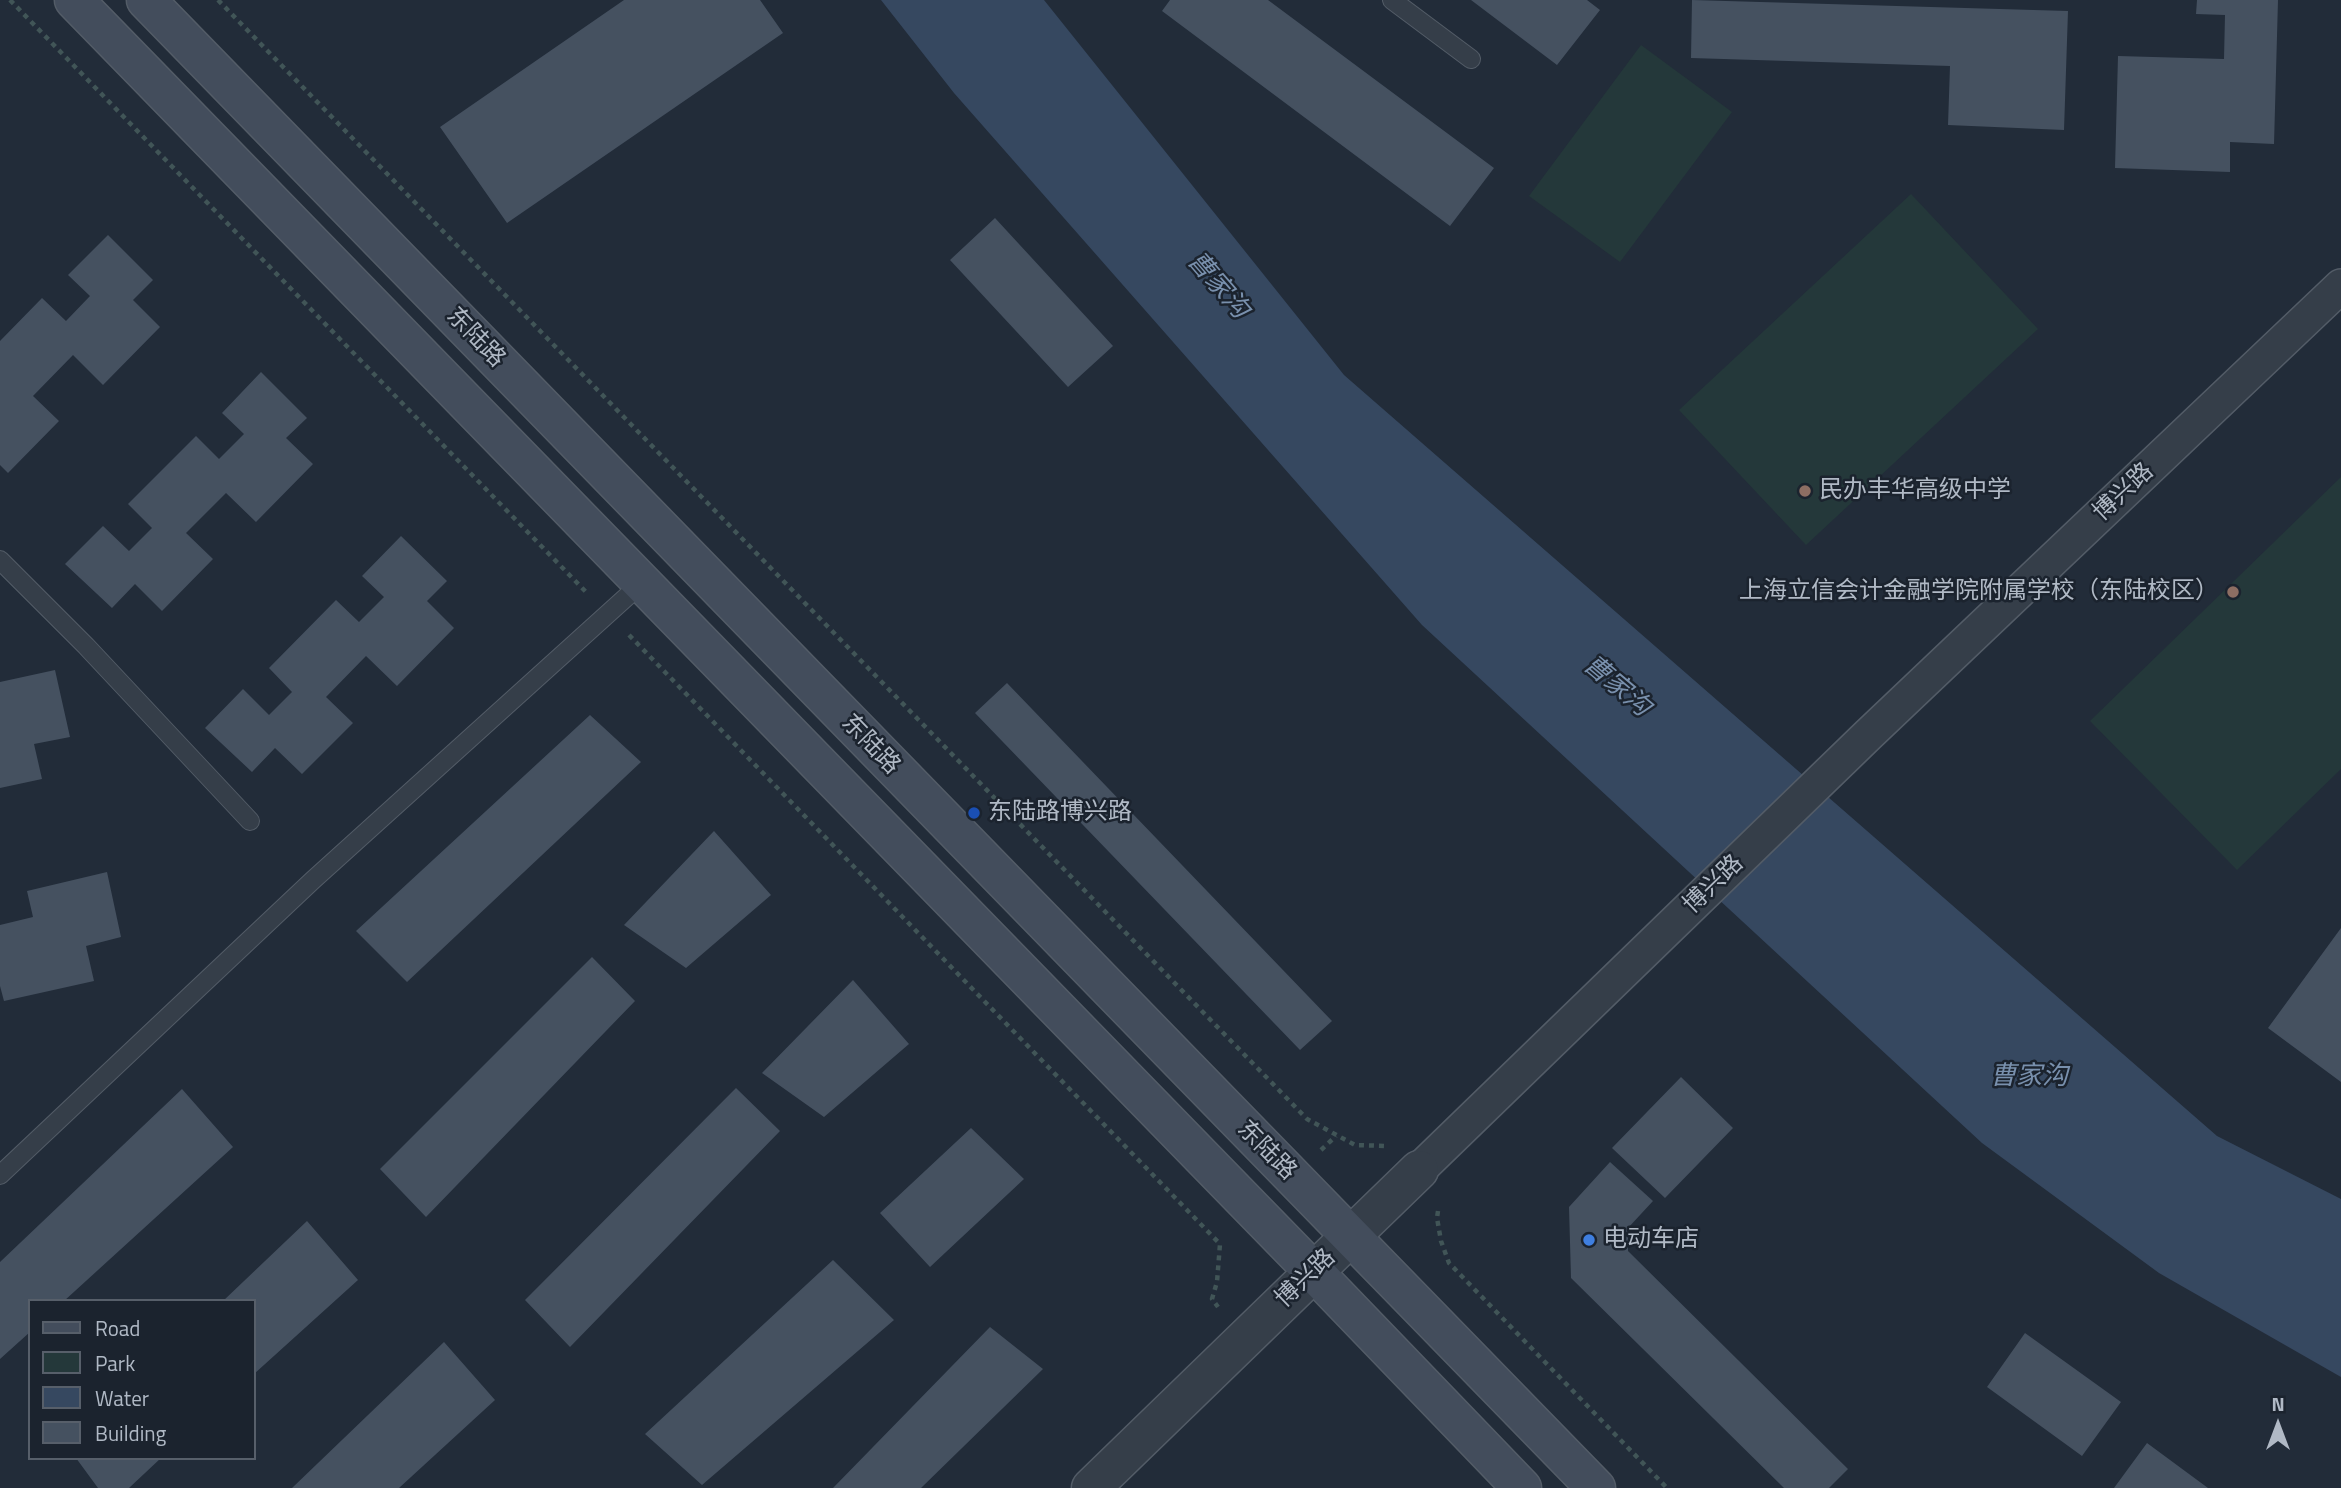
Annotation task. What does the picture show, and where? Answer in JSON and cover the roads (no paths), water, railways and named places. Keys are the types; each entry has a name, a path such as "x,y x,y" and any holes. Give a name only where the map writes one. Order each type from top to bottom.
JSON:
{"main road":[{"name":"东陆路","path":"74,0 1522,1488"},
{"name":"东陆路","path":"146,0 1596,1488"}],"street":[{"name":"博兴路","path":"1091,1488 1868,735 2341,286"}],"lane":[{"path":"1392,0 1471,59"},
{"path":"0,560 86,646 250,821"},
{"path":"0,1175 313,880 643,582"}],"water":[{"name":"曹家沟","path":"881,0 1044,0 1344,375 2217,1136 2341,1199 2341,1377 2159,1273 1982,1143 1422,625 954,93"}],"place":[{"name":"民办丰华高级中学","path":"1805,491"},
{"name":"上海立信会计金融学院附属学校（东陆校区）","path":"2233,592"},
{"name":"东陆路博兴路","path":"974,813"},
{"name":"电动车店","path":"1589,1240"}]}
